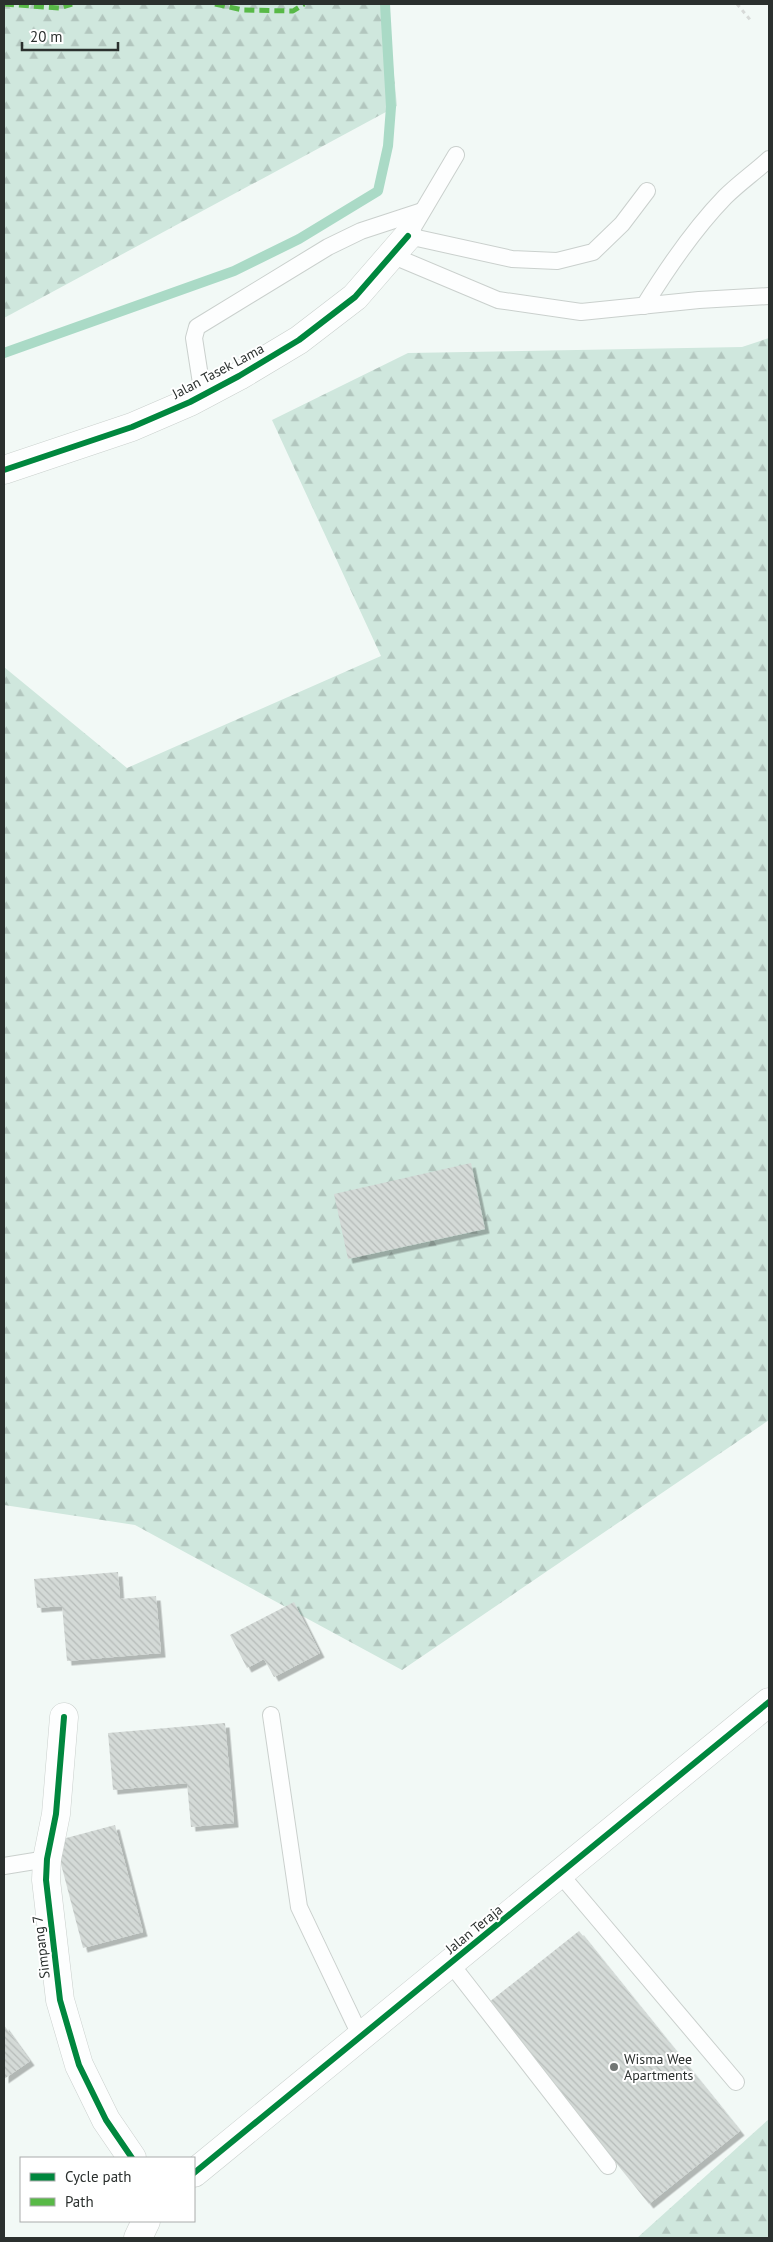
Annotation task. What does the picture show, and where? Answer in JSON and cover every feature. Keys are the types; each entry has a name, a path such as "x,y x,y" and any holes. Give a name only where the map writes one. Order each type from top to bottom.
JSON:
{"street":[{"name":"Jalan Tasek Lama","path":"4,470 132,427 203,396 298,340 355,297 399,246"},
{"name":"Jalan Teraja","path":"195,2172 769,1702"},
{"name":"Simpang 7","path":"64,1717 56,1814 47,1859 46,1880 60,2000 79,2065 106,2120 131,2157"},
{"path":"138,2238 146,2222"}],"lane":[{"name":"Jalan Tasek Lama","path":"399,246 456,155"},
{"path":"644,306 670,264 699,226 726,196 769,159"},
{"path":"399,246 512,259 557,261 593,252 622,224 647,191"},
{"path":"203,396 194,338 197,327 208,318 328,247 361,231 422,211"},
{"path":"399,246 498,300 581,312 699,300 769,296"},
{"path":"271,1715 299,1907 361,2037"},
{"path":"4,1866 47,1859"},
{"path":"560,1874 736,2082"},
{"path":"451,1964 608,2166"}],"path":[{"path":"737,4 752,22"}],"green space":[{"path":"4,4 387,4 397,106 4,318"},
{"path":"769,338 769,1420 402,1670 135,1525 4,1505 4,667 127,768 381,656 272,420 408,353 742,347"},
{"path":"769,2119 769,2238 637,2238"}],"building":[{"path":"471,1163 485,1229 348,1259 334,1194"},
{"path":"118,1572 120,1599 156,1596 161,1653 67,1661 62,1606 37,1608 34,1579"},
{"path":"294,1602 320,1653 274,1677 264,1659 247,1668 230,1635"},
{"path":"225,1723 234,1823 191,1827 187,1783 113,1790 108,1733"},
{"path":"115,1825 143,1932 83,1948 55,1841"},
{"name":"Wisma Wee Apartments","path":"579,1931 740,2131 649,2204 488,2003"},
{"path":"4,2025 30,2061 4,2079"}],"waterway":[{"path":"4,353 234,271 299,239 378,191 388,146 391,107 385,4"}],"marked path":[{"path":"4,4 59,8 72,4"},
{"path":"215,4 243,10 293,11 304,4"}],"cycle path":[{"path":"4,470 132,427 190,402 239,376 299,340 355,297 408,236"},
{"path":"195,2172 769,1702"},
{"path":"64,1717 56,1814 47,1859 46,1880 60,2000 79,2065 106,2120 131,2157"}],"place":[{"name":"Wisma Wee Apartments","path":"614,2067"}]}
